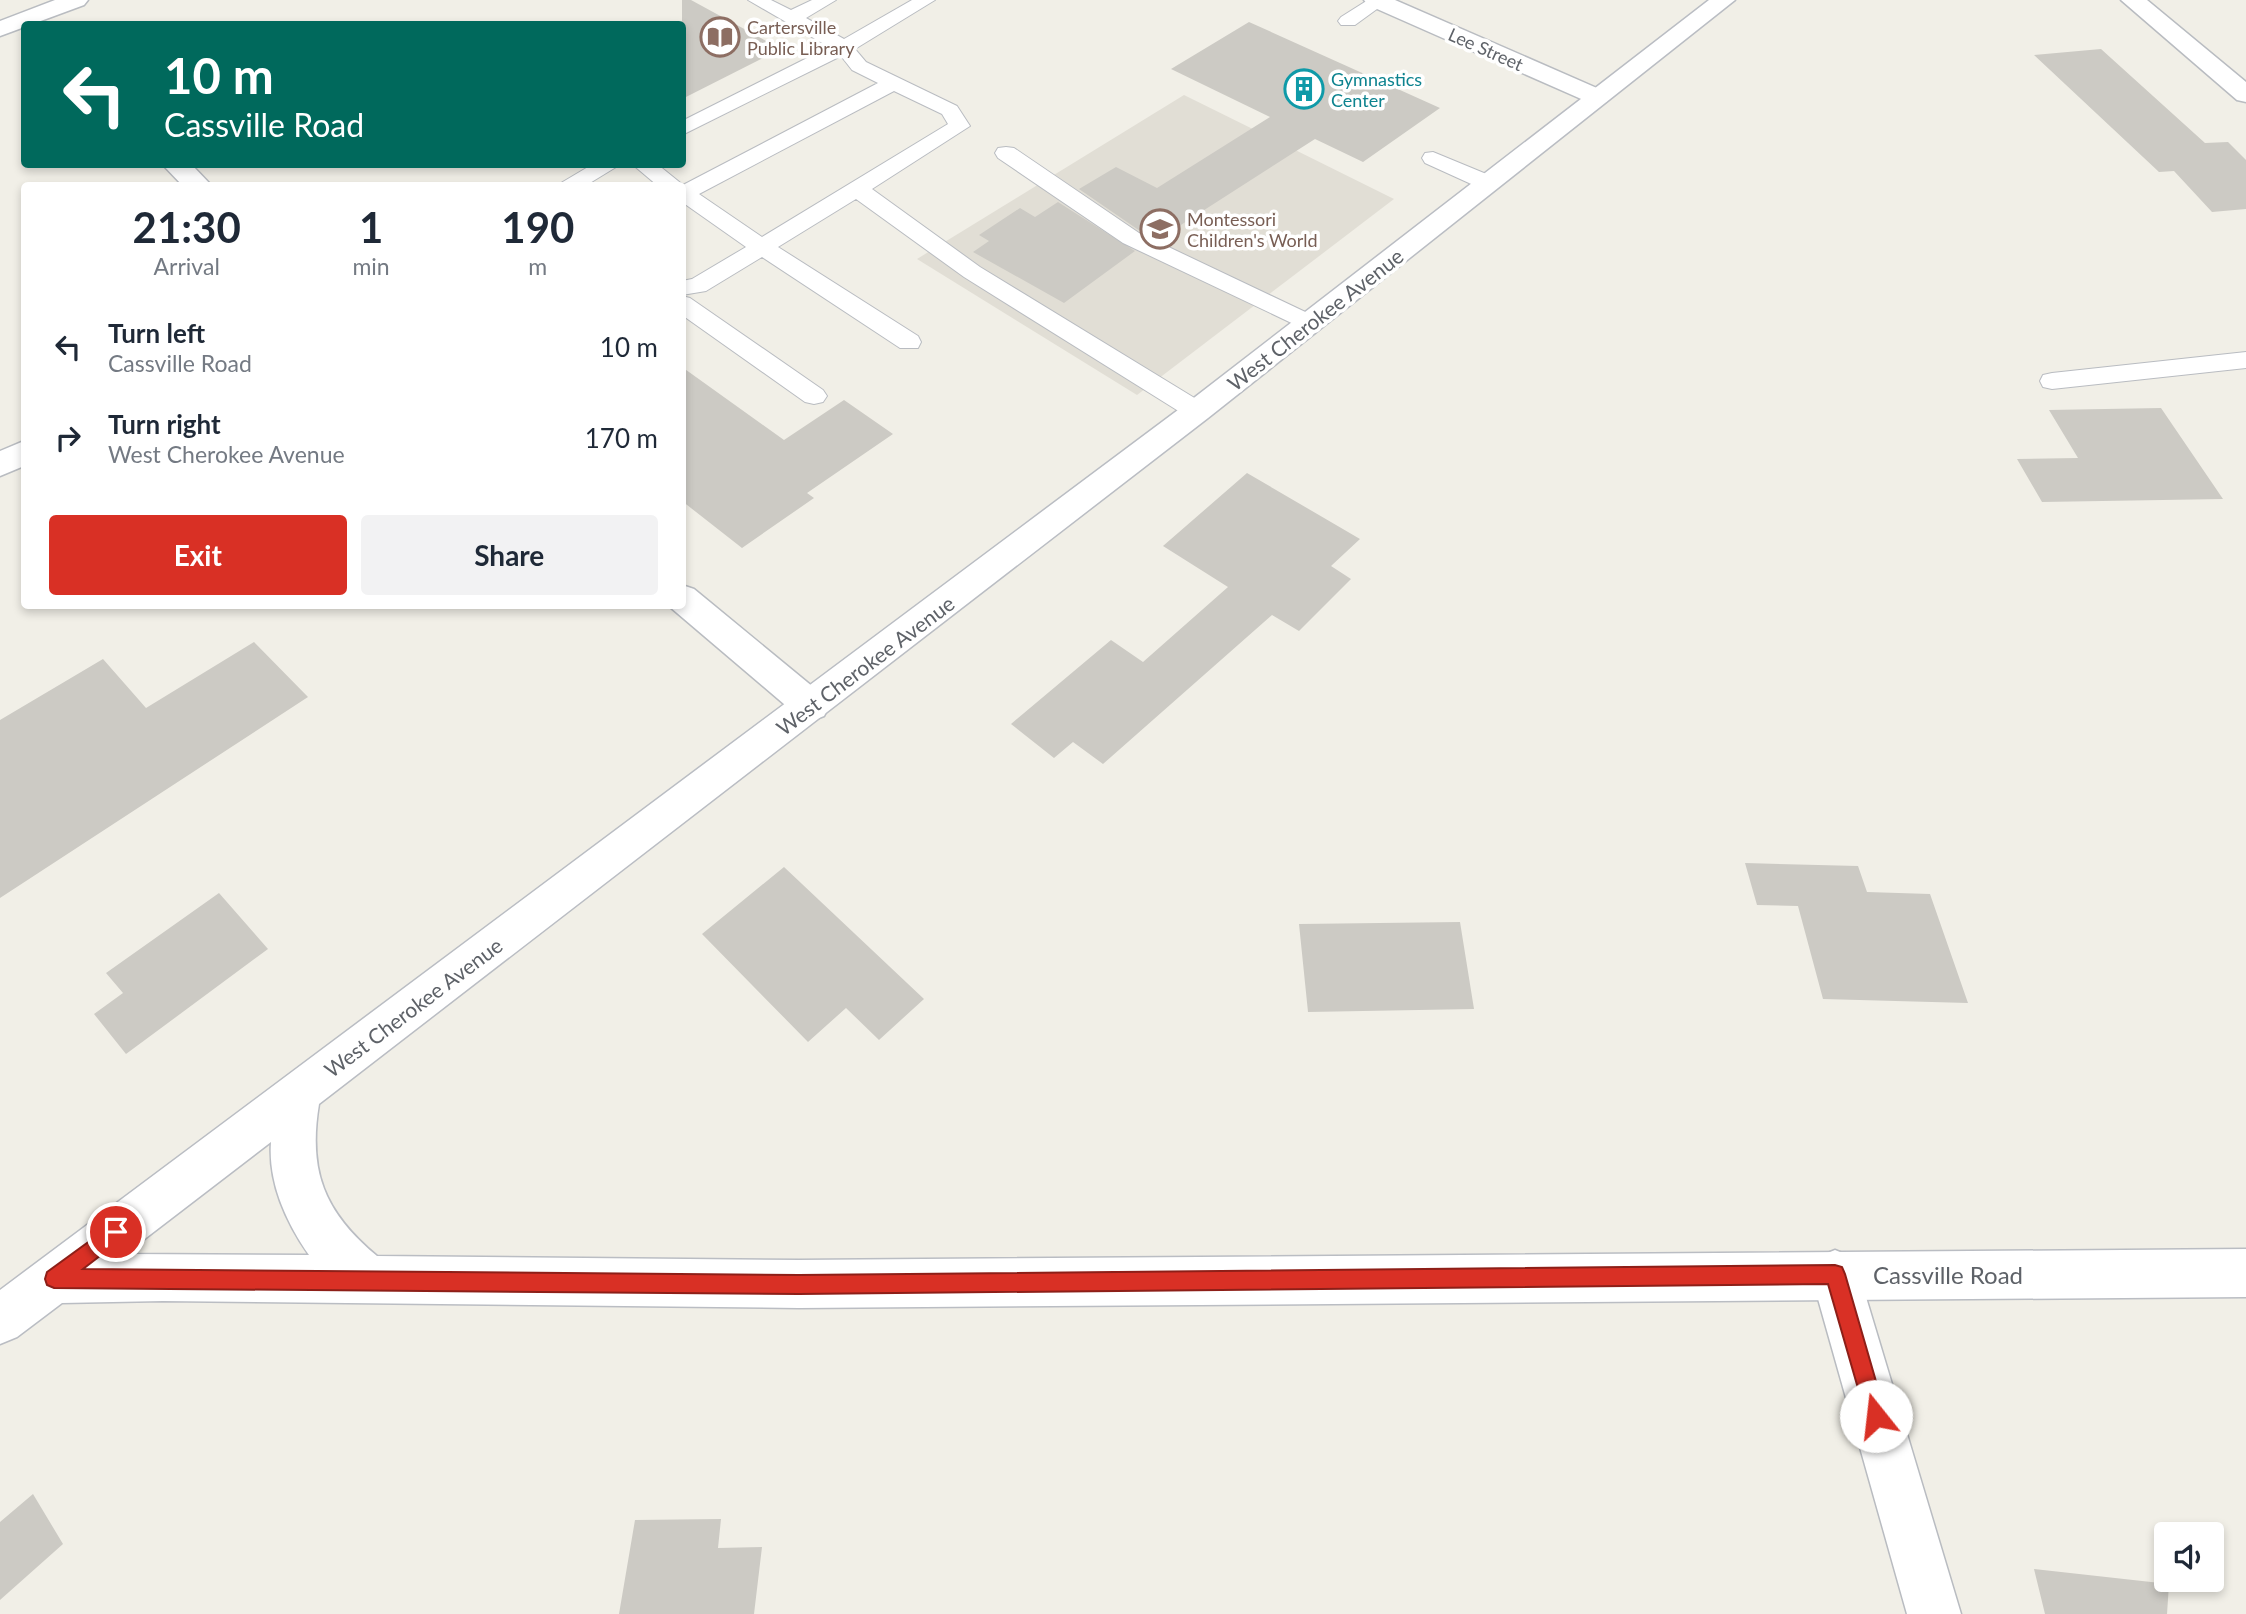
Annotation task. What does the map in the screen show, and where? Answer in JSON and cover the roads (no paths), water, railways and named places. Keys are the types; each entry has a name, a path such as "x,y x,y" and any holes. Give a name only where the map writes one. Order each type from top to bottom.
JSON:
{"main road":[{"path":"29,21 76,0"},
{"name":"West Cherokee Avenue","path":"0,1320 1197,411 1723,0"},
{"path":"2133,0 2246,95"},
{"name":"Lee Street","path":"1377,1 1597,97"},
{"path":"179,168 195,182"},
{"path":"0,465 21,454"},
{"path":"686,601 811,706"},
{"path":"299,1094 291,1137 291,1166 298,1190 324,1239 346,1263 368,1279"},
{"name":"Cassville Road","path":"54,1279 368,1279 799,1284 1835,1274 2246,1273"},
{"path":"1835,1274 1934,1614"}],"lane":[{"path":"686,288 698,286 960,126 950,110 859,66 845,47 757,0"},
{"path":"791,18 827,0"},
{"path":"686,127 845,47 926,0"},
{"path":"1348,21 1377,1"},
{"path":"686,187 893,83"},
{"path":"1006,153 1131,238 1310,323"},
{"path":"1433,158 1488,183"},
{"path":"575,182 603,168"},
{"path":"648,168 668,182"},
{"path":"856,189 934,245 1197,411"},
{"path":"686,194 909,342"},
{"path":"686,306 814,396"},
{"path":"2052,381 2246,360"}],"place":[{"name":"Cartersville Public Library","path":"720,37"},
{"name":"Gymnastics Center","path":"1304,89"},
{"name":"Montessori Children's World","path":"1160,229"}]}
